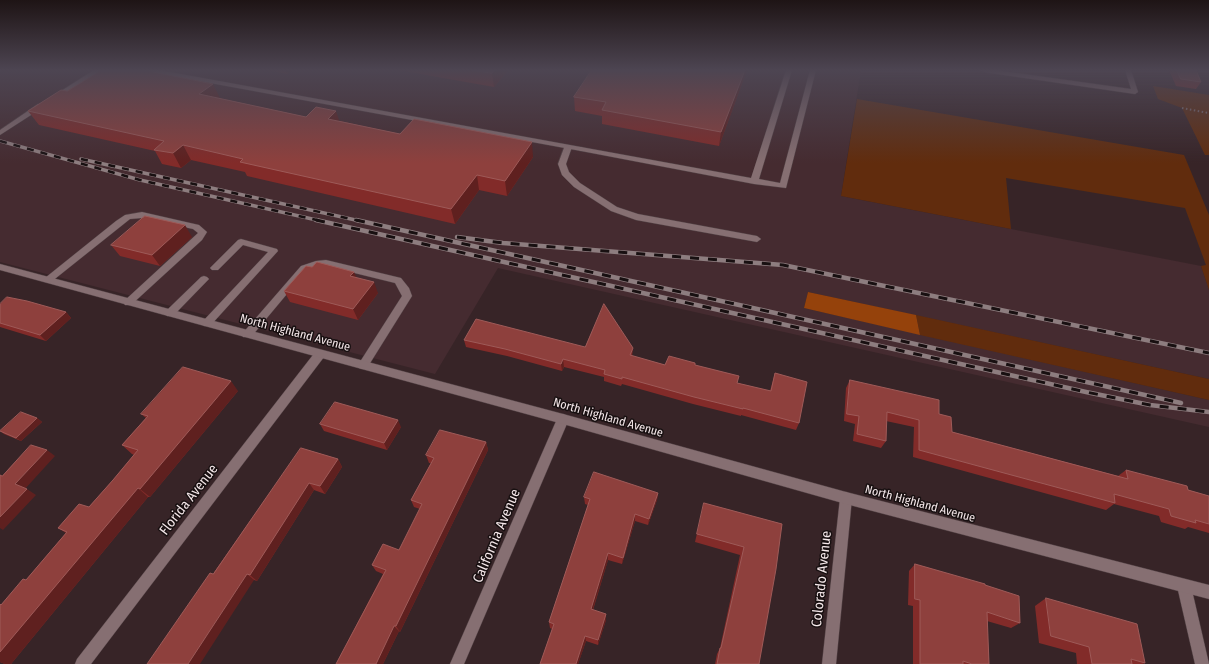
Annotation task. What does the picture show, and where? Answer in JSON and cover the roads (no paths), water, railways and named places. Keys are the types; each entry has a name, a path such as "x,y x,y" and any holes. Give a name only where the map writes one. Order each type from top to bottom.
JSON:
{"street":[{"path":"0,133 50,101"},
{"path":"318,101 783,186 805,101"},
{"path":"754,180 779,101"},
{"path":"568,147 562,164 565,173 577,185 614,209 636,217 757,239"},
{"path":"48,280 119,222 128,217 142,215 196,227 203,232 199,238 128,302"},
{"path":"207,323 274,251 241,242 215,268"},
{"path":"247,334 304,268 316,264 326,263 398,280 404,288 407,296 363,365"},
{"name":"North Highland Avenue","path":"0,267 563,419 846,498 1209,592"},
{"path":"170,313 204,279"},
{"name":"Florida Avenue","path":"82,664 320,354"},
{"name":"California Avenue","path":"457,664 563,419"},
{"name":"Colorado Avenue","path":"829,664 846,498"},
{"path":"1184,586 1202,664"}],"railway":[{"path":"0,141 140,180 321,221"},
{"path":"81,159 360,221"},
{"path":"316,220 1086,392 1150,405 1209,412"},
{"path":"356,220 1181,403"},
{"path":"457,237 503,243 783,265 1209,353"}]}
